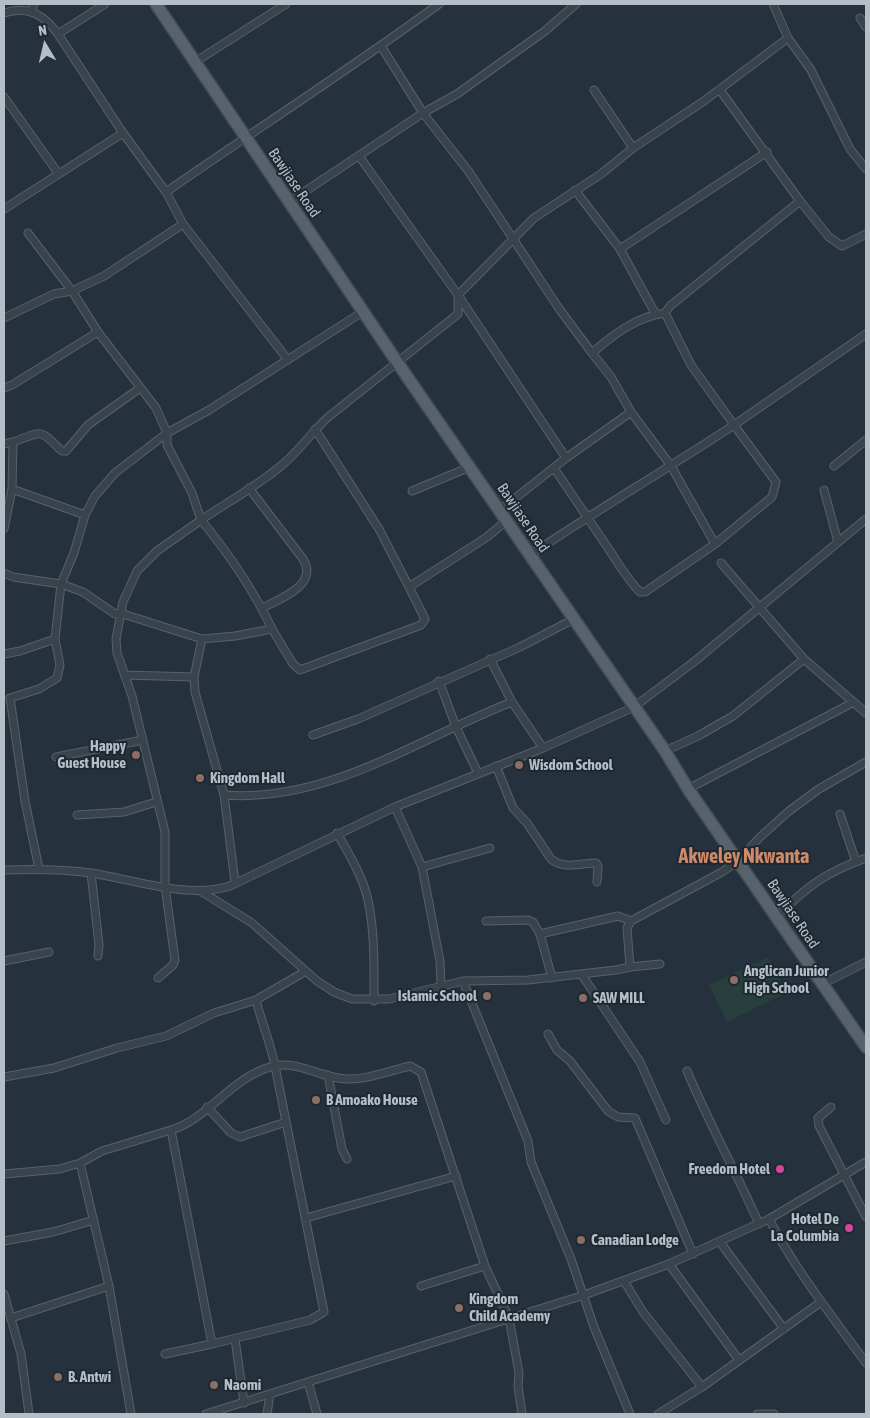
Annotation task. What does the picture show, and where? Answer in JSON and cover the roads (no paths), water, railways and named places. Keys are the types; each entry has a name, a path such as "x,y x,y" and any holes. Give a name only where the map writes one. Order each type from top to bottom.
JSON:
{"main road":[{"name":"Bawjiase Road","path":"156,4 397,362 665,751 688,790 866,1047"}],"street":[{"path":"31,11 34,4"},
{"path":"58,34 106,4"},
{"path":"195,62 286,4"},
{"path":"166,192 381,46 439,4"},
{"path":"288,202 423,113 457,94 537,37 576,4"},
{"path":"773,4 788,38 811,70 850,149 866,169"},
{"path":"4,13 19,10 31,11 42,16 58,34 123,133 166,192 183,224 288,360"},
{"path":"860,18 866,27"},
{"path":"158,978 173,965 175,960 165,886 165,832 156,802 143,740 117,653 120,613 137,571 157,550 249,488 300,449 315,429 458,314 458,295 534,218 601,174 633,148 720,90 764,54 788,38"},
{"path":"381,46 423,113 469,172 513,240 611,377 631,412 671,466 715,544"},
{"path":"594,90 633,148"},
{"path":"720,90 767,152 800,201 829,236 842,246 866,234"},
{"path":"5,101 58,173"},
{"path":"4,209 123,133"},
{"path":"620,249 767,152"},
{"path":"359,156 458,295 566,458"},
{"path":"575,190 620,249 655,313"},
{"path":"592,353 624,329 655,313 665,313 708,274 800,201"},
{"path":"4,318 54,294 72,291 104,276 183,224"},
{"path":"28,233 72,291 98,332 156,408 167,433 167,445 192,493 202,520 227,552 262,608 293,664 300,670 421,625 425,619 379,529 315,429"},
{"path":"40,869 24,800 7,699 39,688 57,678 60,665 55,639 61,584 74,553 85,515 95,496 113,476 167,433 209,410 364,311"},
{"path":"554,468 640,592 645,592 715,544 772,497 776,482 691,365 665,313"},
{"path":"4,388 12,385 98,332"},
{"path":"530,554 671,466 866,334"},
{"path":"4,444 39,432 44,433 62,451 66,451 88,425 140,388"},
{"path":"499,511 566,458 631,412"},
{"path":"834,466 866,440"},
{"path":"4,529 12,489 13,442"},
{"path":"412,491 470,466"},
{"path":"249,488 303,560 308,572 307,579 294,592 262,608"},
{"path":"12,489 85,515"},
{"path":"824,490 838,542"},
{"path":"4,870 40,869 91,873 202,892 218,890 395,807 543,748 634,707 695,661 866,519"},
{"path":"408,587 472,548 506,520"},
{"path":"721,563 804,659 866,713"},
{"path":"4,573 13,577 61,584 83,592 115,614 120,613 202,639 235,636 272,629"},
{"path":"313,735 358,719 574,619"},
{"path":"4,654 20,651 55,639"},
{"path":"202,639 194,677 195,692 224,795 235,882"},
{"path":"490,659 512,702 543,748"},
{"path":"665,751 698,736 733,716 804,659"},
{"path":"125,675 194,677"},
{"path":"439,681 456,727 478,773"},
{"path":"224,795 275,794 313,786 406,752 512,702"},
{"path":"688,790 765,747 854,702"},
{"path":"56,757 143,740"},
{"path":"630,967 627,928 631,922 679,897 738,861 758,838 789,812 819,789 866,762"},
{"path":"496,766 513,808 527,823 551,859 556,863 565,865 596,863 598,866 597,882"},
{"path":"77,815 124,812 156,802"},
{"path":"395,807 422,867 440,961 441,985"},
{"path":"840,814 856,862"},
{"path":"337,833 352,859 368,899 374,947 374,1001"},
{"path":"422,867 490,848"},
{"path":"776,916 808,886 866,858"},
{"path":"91,873 100,945 98,956"},
{"path":"202,892 252,923 306,971 331,990 347,998 374,1001 463,981 510,982 582,975 660,964"},
{"path":"540,934 618,916 631,922"},
{"path":"486,921 528,920 533,922 540,934 552,978"},
{"path":"4,961 49,952"},
{"path":"822,984 866,962"},
{"path":"4,1077 54,1068 117,1048 166,1036 214,1013 256,1000 282,983 306,971"},
{"path":"582,975 640,1062 666,1120"},
{"path":"463,981 528,1141 531,1162 584,1296 594,1327 630,1414"},
{"path":"166,1354 310,1320 324,1312 275,1066 256,1000"},
{"path":"548,1034 557,1050 570,1060 608,1111 618,1117 635,1118 693,1254"},
{"path":"4,1174 28,1170 51,1170 80,1163 102,1151 192,1122 207,1107 243,1080 275,1066 289,1066 339,1078 352,1078 410,1066 416,1068 421,1072 485,1266 509,1318 519,1373 518,1386 522,1414"},
{"path":"687,1071 704,1112 731,1163 759,1224"},
{"path":"328,1075 342,1149 347,1159"},
{"path":"207,1107 231,1133 240,1138 286,1122"},
{"path":"831,1107 818,1118 818,1122 866,1218"},
{"path":"171,1130 212,1344"},
{"path":"206,1414 584,1296 669,1264 769,1219 866,1162"},
{"path":"80,1163 109,1286 131,1414"},
{"path":"306,1218 456,1176"},
{"path":"769,1219 786,1250 821,1302 866,1363"},
{"path":"4,1241 53,1232 94,1220"},
{"path":"720,1242 784,1329"},
{"path":"669,1264 739,1360"},
{"path":"421,1286 485,1266"},
{"path":"624,1281 644,1312 702,1387"},
{"path":"11,1318 109,1286"},
{"path":"4,1294 21,1354 29,1414"},
{"path":"658,1414 702,1387 821,1302"},
{"path":"235,1339 244,1403"},
{"path":"308,1382 316,1414"},
{"path":"267,1414 270,1394"},
{"path":"758,1414 774,1414"}],"place":[{"name":"Happy Guest House","path":"136,755"},
{"name":"Wisdom School","path":"519,765"},
{"name":"Kingdom Hall","path":"200,778"},
{"name":"Anglican Junior High School","path":"734,980"},
{"name":"Islamic School","path":"487,996"},
{"name":"SAW MILL","path":"583,998"},
{"name":"B Amoako House","path":"316,1100"},
{"name":"Freedom Hotel","path":"780,1169"},
{"name":"Hotel De La Columbia","path":"849,1228"},
{"name":"Canadian Lodge","path":"581,1240"},
{"name":"Kingdom Child Academy","path":"459,1308"},
{"name":"B. Antwi","path":"58,1377"},
{"name":"Naomi","path":"214,1385"}],"district":[{"name":"Akweley Nkwanta","path":"744,857"}]}
